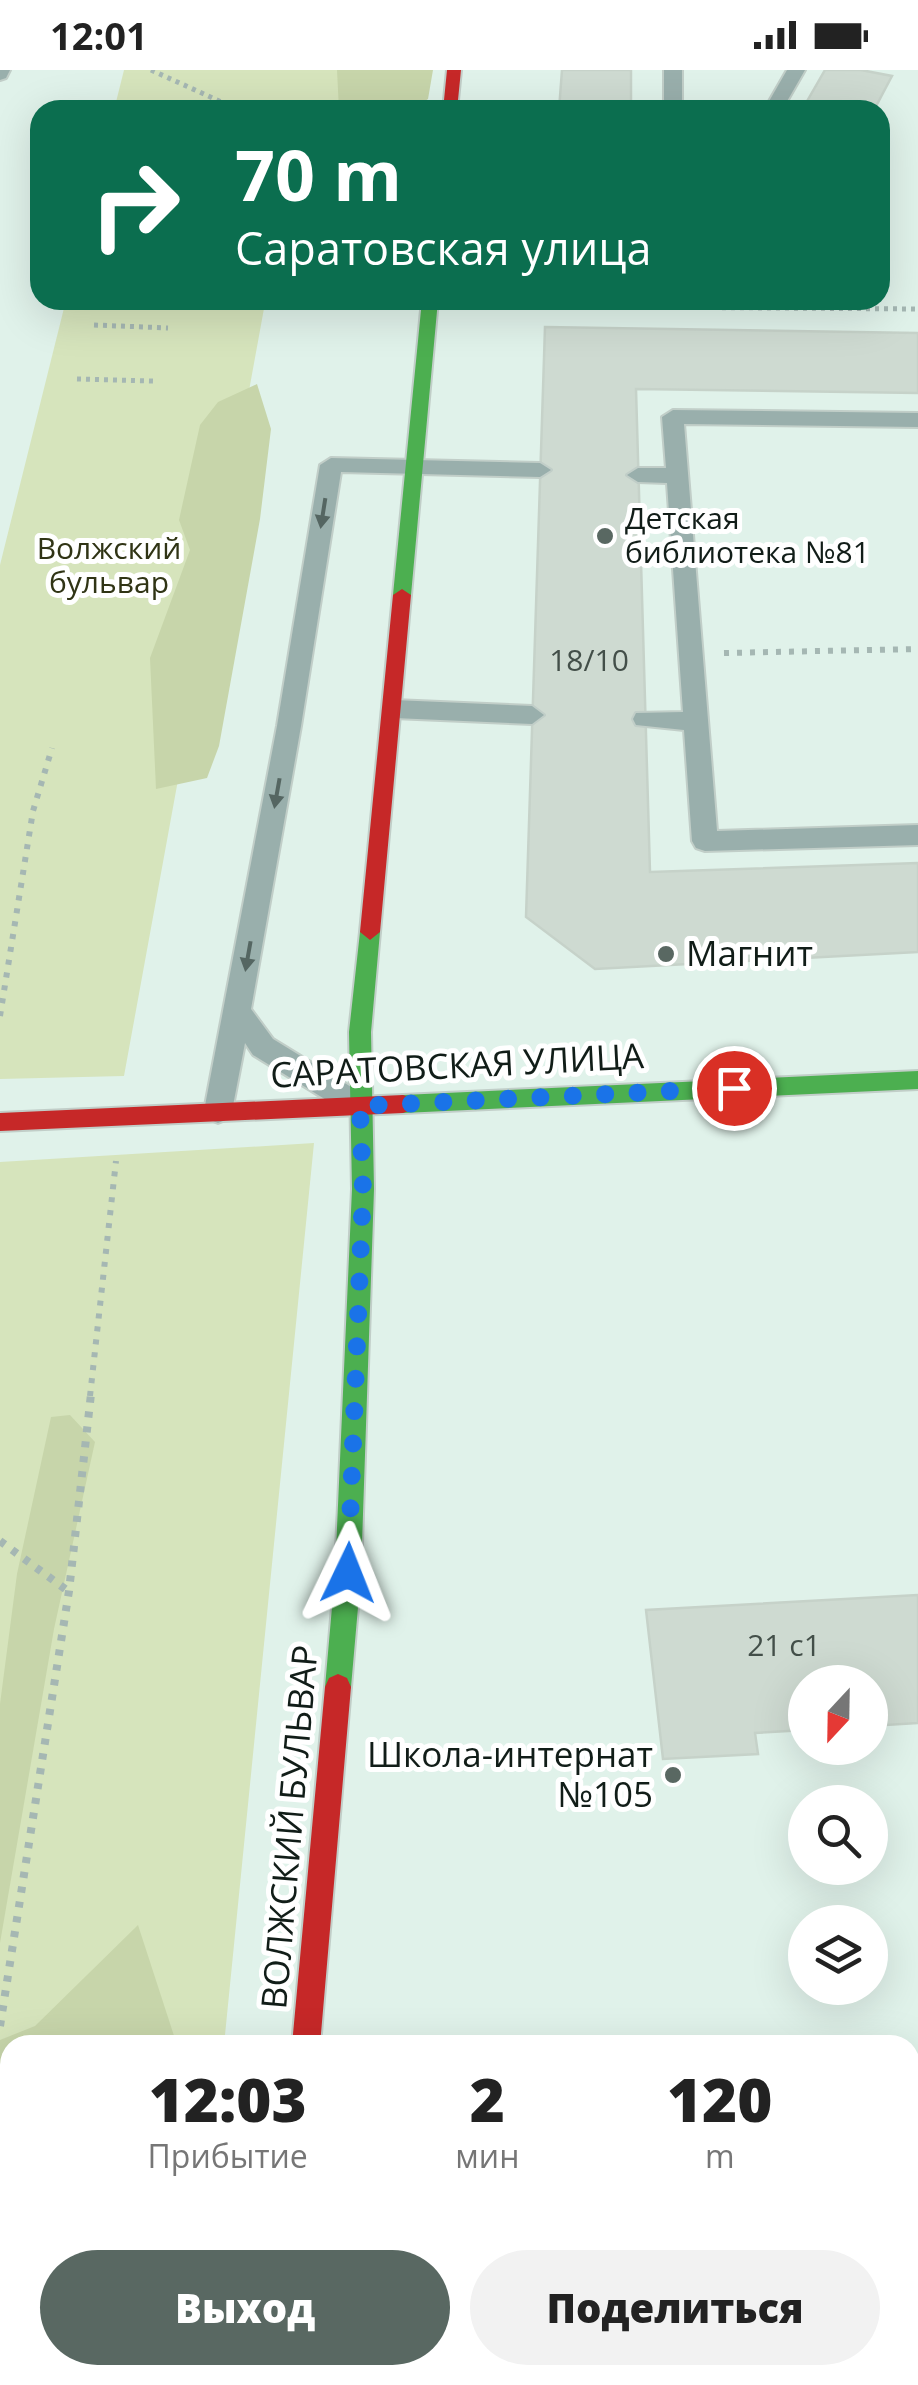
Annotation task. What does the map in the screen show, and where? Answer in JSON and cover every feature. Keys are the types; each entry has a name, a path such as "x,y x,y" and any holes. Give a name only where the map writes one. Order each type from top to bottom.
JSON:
{"main road":[{"path":"451,100 454,70"},
{"name":"ВОЛЖСКИЙ БУЛЬВАР","path":"307,2035 348,1573 363,1190 360,1032 394,709 429,310"},
{"name":"САРАТОВСКАЯ УЛИЦА","path":"0,1122 918,1080"}],"lane":[{"path":"673,70 673,100"},
{"path":"779,100 796,70"},
{"path":"918,420 673,417 705,841 918,835"},
{"path":"218,1111 331,465 540,470"},
{"path":"638,475 678,476"},
{"path":"394,709 532,715"},
{"path":"645,719 694,722"},
{"path":"238,1013 263,1047 360,1106"}],"path":[{"path":"151,70 217,100"},
{"path":"890,309 918,309"},
{"path":"94,325 168,328"},
{"path":"76,379 153,381"},
{"path":"690,653 918,649"},
{"path":"0,1016 32,811 52,748"},
{"path":"0,2026 68,1592 117,1150"},
{"path":"0,1541 68,1592"}],"green space":[{"path":"124,70 417,70 414,100 116,100"},
{"path":"337,70 433,70 426,100 338,100"},
{"name":"Волжский бульвар","path":"64,310 264,310 124,1076 0,1079 0,565"},
{"path":"257,384 271,429 260,519 219,746 207,778 156,789 150,658 190,550 179,520 200,425 218,402"},
{"path":"314,1143 225,2035 0,2035 0,1162"},
{"path":"70,1415 95,1442 54,1629 0,1943 0,1704 17,1574 51,1417"},
{"path":"138,1925 174,2035 12,2035 35,2026"}],"building":[{"path":"562,70 631,70 631,100 560,100"},
{"path":"825,70 861,70 892,76 879,100 808,100"},
{"path":"545,327 918,333 918,393 636,389 650,872 918,863 918,952 595,969 526,917"},
{"path":"918,1595 918,1723 888,1725 888,1665 788,1665 788,1731 755,1733 758,1754 663,1759 646,1610"}],"traffic: fast":[{"path":"402,595 429,310"},
{"path":"338,1687 348,1573 363,1189 360,1032 370,932"},
{"path":"403,1104 918,1080"}],"traffic: jam":[{"path":"451,100 454,70"},
{"path":"370,932 402,595"},
{"path":"0,1122 403,1104"},
{"path":"307,2035 338,1687"}],"place":[{"name":"Детская библиотека №81","path":"605,536"},
{"name":"Магнит","path":"666,954"},
{"name":"Школа-интернат №105","path":"673,1775"}],"route":[{"path":"348,1573 363,1190 360,1106 734,1088"}]}
